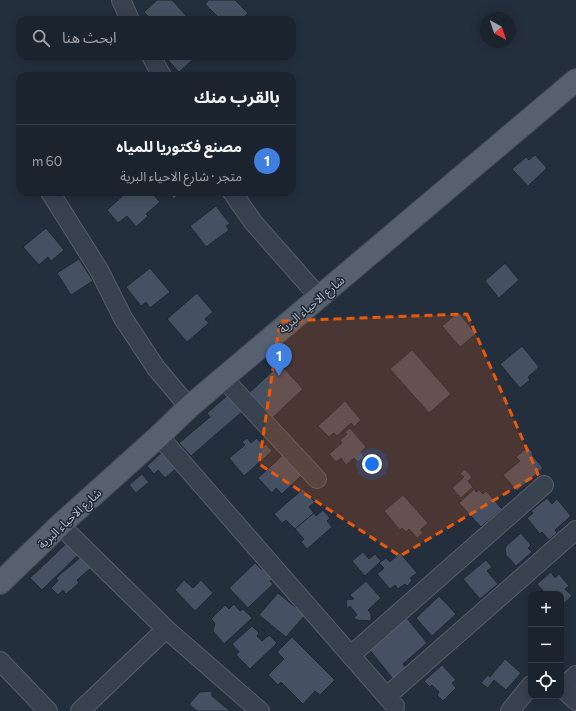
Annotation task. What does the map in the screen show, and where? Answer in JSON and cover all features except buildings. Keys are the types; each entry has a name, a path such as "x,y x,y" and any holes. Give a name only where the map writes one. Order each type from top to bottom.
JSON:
{"main road":[{"name":"شارع الاحياء البرية","path":"0,584 60,525 189,407 576,80"}],"street":[{"path":"121,0 128,16"},
{"path":"153,60 160,72"},
{"path":"53,196 99,270 123,318 156,368 189,407"},
{"path":"235,196 253,222 319,297"},
{"path":"223,378 317,479"},
{"path":"159,436 391,701 576,530"},
{"path":"351,655 544,485"},
{"path":"60,525 166,629 260,711"},
{"path":"80,711 166,629"},
{"path":"0,661 48,711"},
{"path":"564,686 576,675"},
{"path":"510,711 528,689"},
{"path":"564,690 576,701"}],"highlighted area":[{"path":"467,314 538,474 400,556 259,464 280,321"}],"place":[{"name":"مصنع فكتوريا للمياه","path":"279,376"}]}
